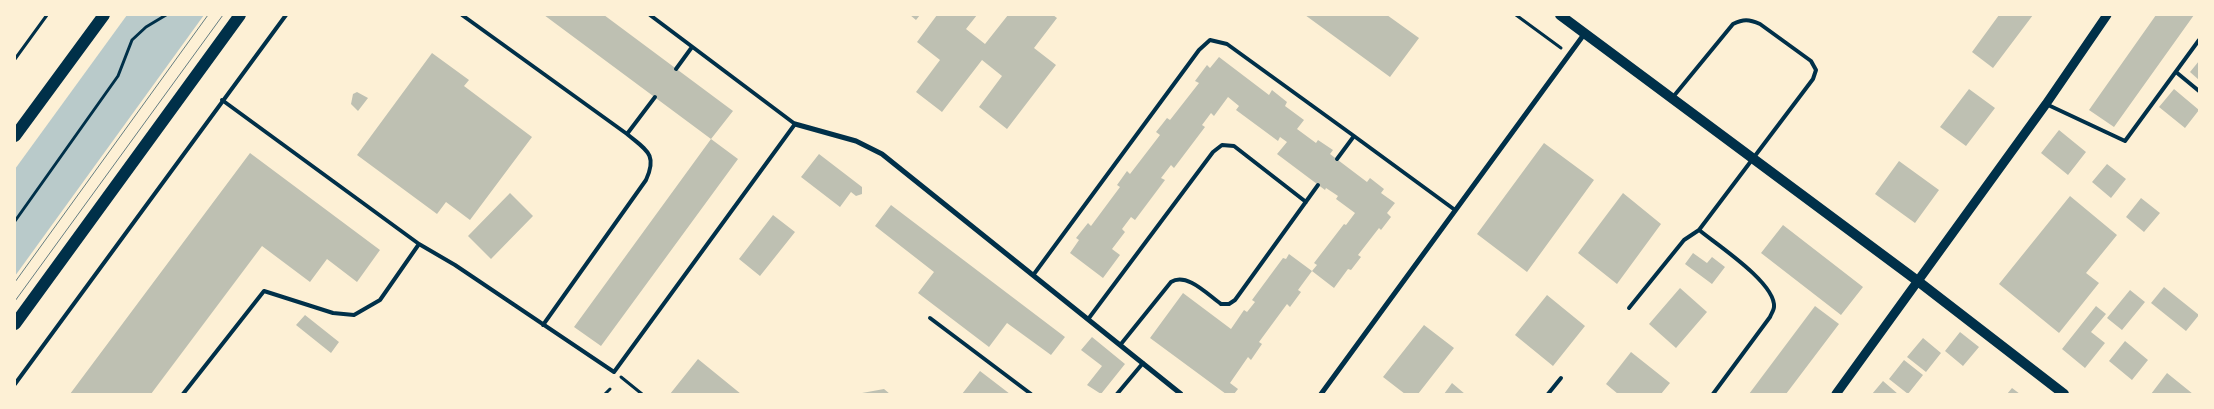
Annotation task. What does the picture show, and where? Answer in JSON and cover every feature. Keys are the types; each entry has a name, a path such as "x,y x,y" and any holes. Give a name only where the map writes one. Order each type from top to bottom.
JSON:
{"main road":[{"path":"15,136 104,15"},
{"path":"15,324 240,15"},
{"path":"1560,15 1919,282 2064,394"}],"street":[{"path":"1836,394 1919,282 2107,15"},
{"path":"1321,394 1585,34"},
{"path":"795,124 856,141 882,154 1089,318 1181,394"}],"lane":[{"path":"15,384 286,15"},
{"path":"462,15 627,134 649,153 652,167 649,174 601,246 543,325"},
{"path":"222,100 418,244 455,264 614,372 795,124 650,15"},
{"path":"1629,308 1684,240 1699,230 1813,79 1816,70 1811,61 1749,17 1733,24 1672,98"},
{"path":"1034,274 1199,50 1210,40 1227,44 1455,210"},
{"path":"2046,104 2125,141 2199,40"},
{"path":"676,69 692,47"},
{"path":"2176,72 2199,91"},
{"path":"627,134 655,97"},
{"path":"1337,159 1354,136"},
{"path":"1089,318 1213,152 1222,145 1234,146 1306,202"},
{"path":"1121,344 1171,282 1177,278 1185,279 1221,304 1228,304 1234,300 1318,185"},
{"path":"1699,230 1761,280 1772,296 1774,307 1770,317 1713,394"},
{"path":"183,394 264,291 333,313 354,315 380,300 418,244"},
{"path":"930,318 1031,394"},
{"path":"1117,394 1143,363"},
{"path":"1548,394 1561,378"}],"path":[{"path":"15,59 47,15"},
{"path":"15,221 118,76 132,40 146,27 166,15"},
{"path":"1516,15 1570,54"},
{"path":"614,372 642,394"},
{"path":"605,394 610,389"}],"shaded area":[{"path":"127,15 204,15 15,276 15,169"}],"building":[{"path":"544,15 604,15 733,111 711,139"},
{"path":"910,15 920,15 916,20"},
{"path":"937,15 977,15 966,29 985,44 1008,15 1053,15 1057,18 1034,48 1056,65 1007,129 979,107 1002,76 982,60 942,112 916,92 940,60 917,42"},
{"path":"1305,15 1387,15 1419,38 1390,77"},
{"path":"1999,15 2033,15 1993,68 1972,52"},
{"path":"2156,15 2194,15 2114,127 2089,110"},
{"path":"432,53 469,80 464,86 532,137 470,220 446,202 437,214 357,155"},
{"path":"1219,57 1269,95 1272,90 1287,102 1285,106 1304,120 1297,129 1316,143 1318,140 1333,150 1330,154 1367,182 1370,178 1384,189 1381,193 1395,203 1387,213 1391,217 1381,230 1379,228 1358,255 1361,257 1351,270 1348,269 1334,288 1312,271 1317,265 1314,263 1344,224 1346,225 1355,213 1336,199 1338,196 1326,188 1325,190 1277,154 1287,142 1280,137 1278,141 1236,110 1239,106 1228,97 1214,116 1211,113 1202,125 1205,127 1174,168 1171,165 1161,178 1165,180 1135,220 1131,217 1122,229 1125,232 1112,249 1120,255 1103,278 1070,253 1079,240 1076,238 1088,223 1091,226 1120,187 1117,185 1127,171 1130,174 1160,135 1156,132 1167,118 1170,120 1199,83 1195,81 1207,65 1210,68"},
{"path":"2199,61 2199,80 2190,72"},
{"path":"1969,89 1995,108 1966,146 1940,127"},
{"path":"2174,89 2199,110 2185,128 2159,107"},
{"path":"357,92 368,98 358,111 351,104 353,94"},
{"path":"2059,130 2086,152 2068,175 2041,153"},
{"path":"711,139 738,159 601,346 574,327"},
{"path":"1544,143 1594,180 1527,272 1477,234"},
{"path":"250,153 380,250 357,282 327,259 310,282 262,246 151,394 70,394"},
{"path":"819,154 862,187 862,194 856,196 851,192 840,207 801,177"},
{"path":"1899,161 1939,190 1915,223 1875,194"},
{"path":"2107,164 2126,179 2111,198 2092,182"},
{"path":"510,193 533,216 491,259 468,236"},
{"path":"1623,193 1661,224 1617,284 1578,253"},
{"path":"2070,196 2117,235 2086,273 2099,283 2059,333 1999,284"},
{"path":"2141,198 2160,213 2144,232 2126,217"},
{"path":"891,205 1065,337 1051,355 1007,323 989,347 918,293 934,272 875,226"},
{"path":"773,215 795,232 760,276 739,259"},
{"path":"1783,225 1863,287 1841,315 1761,253"},
{"path":"1693,253 1707,263 1712,257 1725,267 1712,284 1685,264"},
{"path":"1289,254 1312,271 1298,290 1301,292 1290,307 1287,304 1259,342 1262,344 1251,360 1248,357 1230,383 1238,389 1234,394 1226,394 1150,338 1183,293 1231,329 1244,310 1247,312 1255,302 1252,300 1283,258 1286,259"},
{"path":"2164,287 2199,315 2186,331 2151,303"},
{"path":"1680,288 1707,312 1676,348 1649,324"},
{"path":"2130,290 2145,302 2122,330 2107,318"},
{"path":"1547,295 1585,326 1553,366 1515,335"},
{"path":"1815,306 1839,324 1786,394 1749,394"},
{"path":"2096,306 2106,314 2091,332 2105,343 2085,368 2062,349"},
{"path":"305,315 339,342 331,353 296,325"},
{"path":"1424,325 1454,348 1418,394 1405,394 1383,377"},
{"path":"1960,332 1979,347 1963,366 1945,351"},
{"path":"1092,337 1125,364 1101,394 1087,385 1102,366 1081,350"},
{"path":"1923,338 1941,353 1926,372 1907,357"},
{"path":"2125,341 2148,360 2132,380 2109,361"},
{"path":"1631,352 1670,383 1661,394 1618,394 1606,384"},
{"path":"698,359 741,394 670,394"},
{"path":"1904,360 1923,375 1908,394 1889,379"},
{"path":"980,371 1010,394 962,394"},
{"path":"2167,373 2193,394 2151,394"},
{"path":"1883,381 1898,394 1872,394"},
{"path":"1452,383 1465,394 1444,394"},
{"path":"2012,388 2020,394 2007,394"},
{"path":"884,389 890,394 862,394 862,393"}],"tram line":[{"path":"15,282 208,15"},
{"path":"15,301 223,15"}]}
